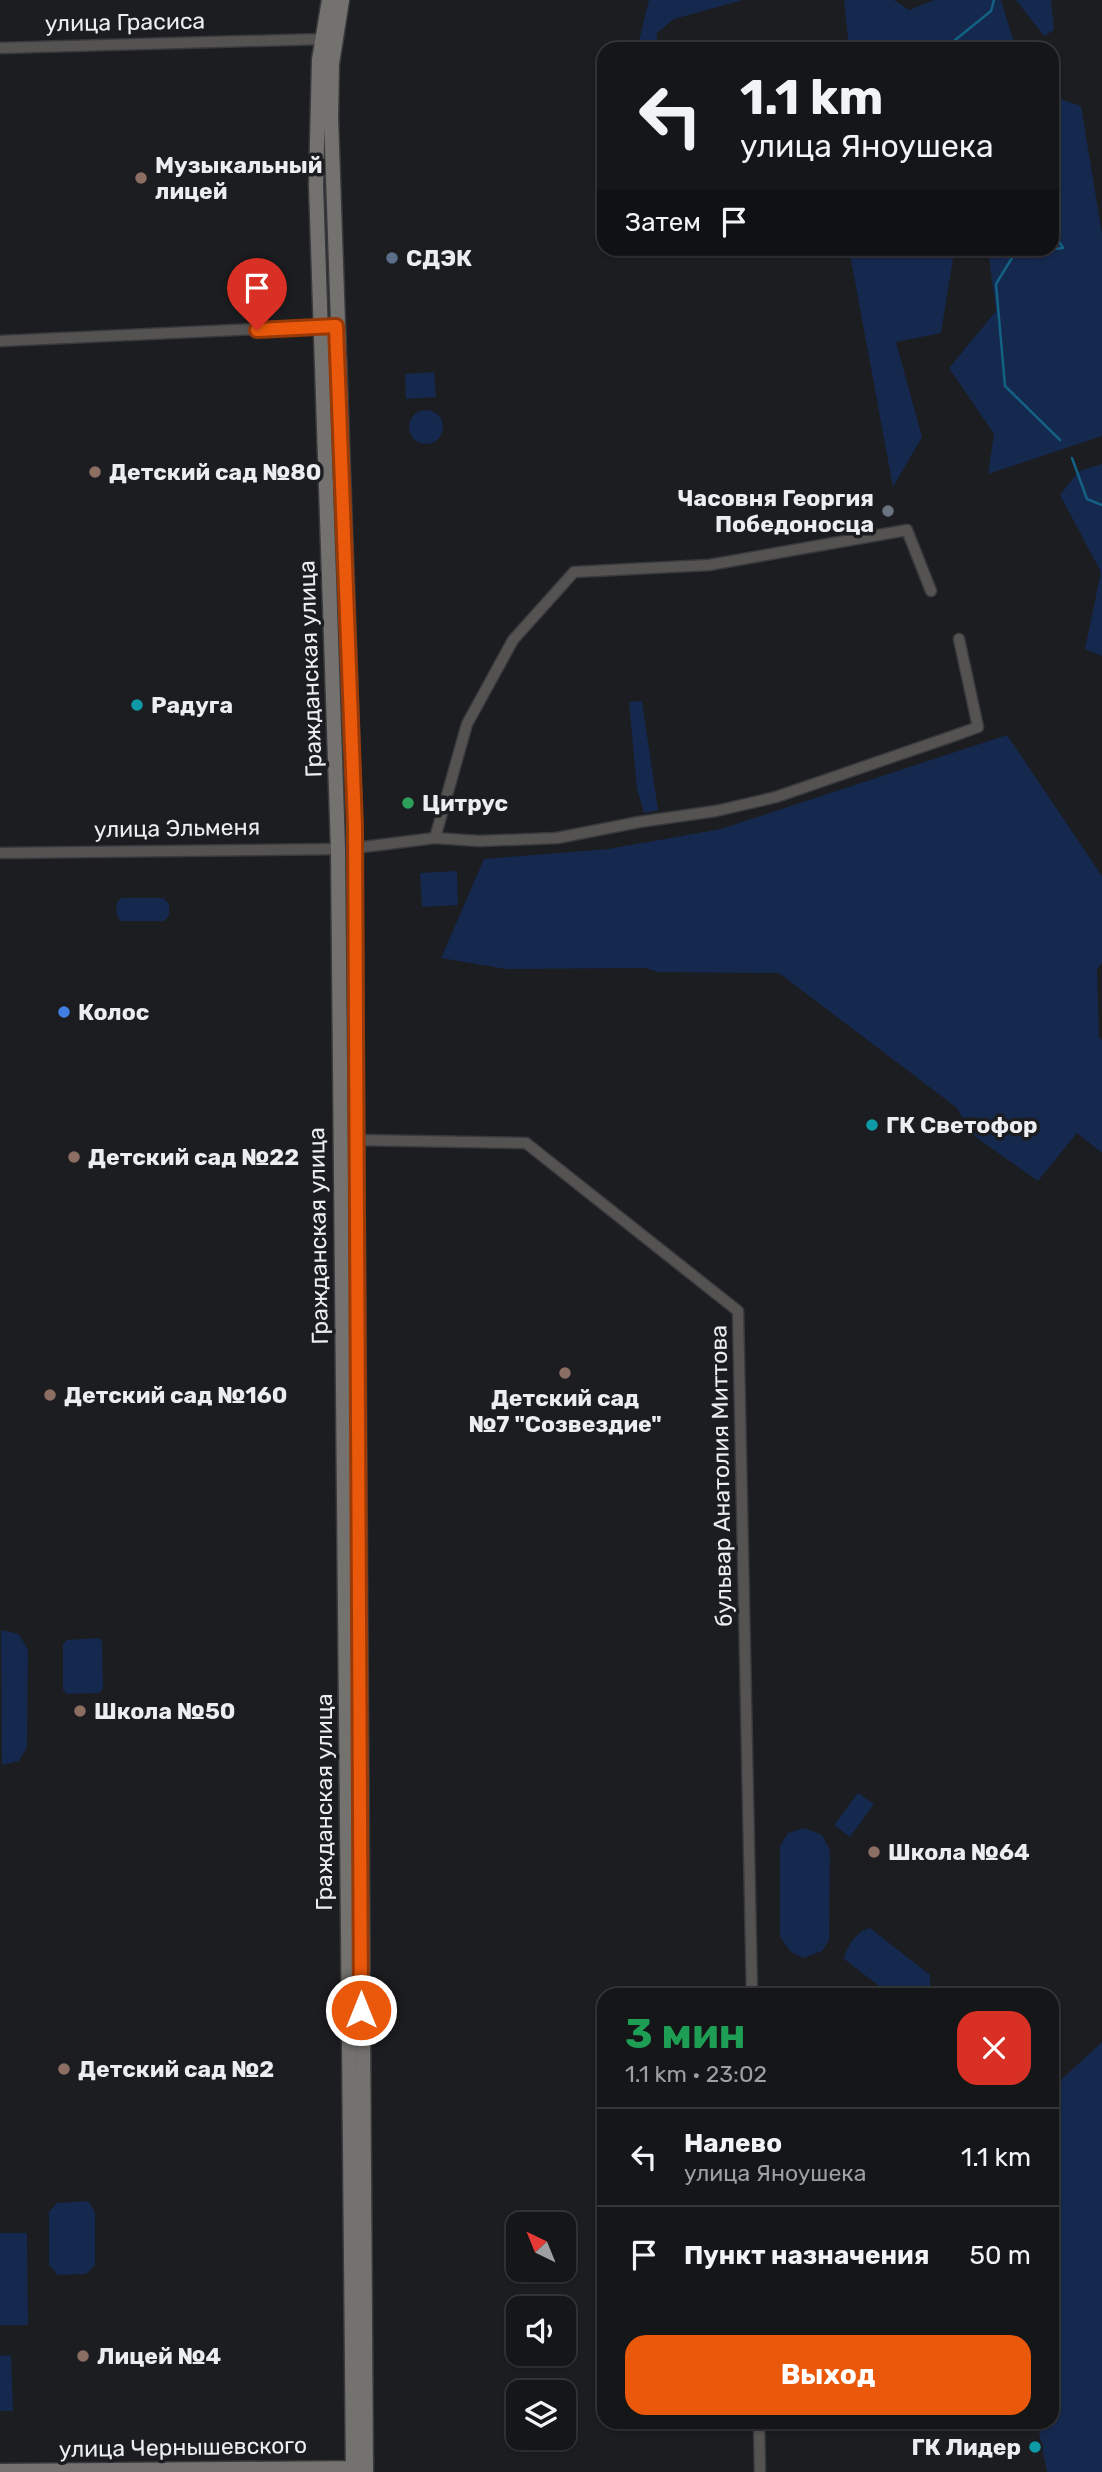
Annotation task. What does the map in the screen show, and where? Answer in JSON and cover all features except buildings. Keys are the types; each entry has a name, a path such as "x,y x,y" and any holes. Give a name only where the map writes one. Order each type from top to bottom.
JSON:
{"main road":[{"name":"Гражданская улица","path":"329,0 336,326 355,848 357,1140 352,1536"},
{"name":"Гражданская улица","path":"342,0 328,39 315,118 338,849 352,1536 360,2470"},
{"path":"320,327 336,326"},
{"name":"улица Эльменя","path":"338,849 355,848"},
{"name":"улица Чернышевского","path":"0,2472 360,2470"}],"street":[{"name":"улица Грасиса","path":"0,48 328,39"},
{"path":"0,341 320,327"},
{"path":"435,838 467,724 513,640 574,572 709,565 907,530 931,591"},
{"path":"355,848 435,838 480,841 556,838 751,805 978,727 959,639"},
{"name":"улица Эльменя","path":"0,853 338,849"},
{"name":"бульвар Анатолия Миттова","path":"357,1140 526,1143 738,1311 752,1988"},
{"path":"759,2429 760,2472"}],"shaded area":[{"path":"649,0 743,0 674,19 657,33 656,42 639,42"},
{"path":"844,0 894,0 909,10 934,0 1001,0 1014,42 848,42"},
{"path":"1016,0 1051,0 1054,30 1044,36"},
{"path":"1059,98 1081,106 1102,234 1102,436 988,474 994,434 949,368 996,311 989,256 1059,256"},
{"path":"850,256 953,256 941,333 896,342 922,437 893,487"},
{"path":"434,372 436,397 406,399 405,374"},
{"path":"426,410 438,415 443,427 438,439 426,444 414,439 409,427 414,415"},
{"path":"1102,464 1102,656 1085,649 1101,572 1060,495 1079,471"},
{"path":"642,701 658,810 644,813 637,789 629,702"},
{"path":"1007,735 1102,876 1102,963 1097,969 1099,1037 1102,1040 1102,1153 1077,1133 1038,1181 970,1133 957,1108 779,973 658,972 645,968 506,969 441,958 484,859 608,849 721,829"},
{"path":"457,871 458,905 422,907 420,873"},
{"path":"121,898 163,898 169,904 169,915 164,921 121,921 117,915 116,904"},
{"path":"1,1630 19,1634 28,1650 27,1747 19,1761 2,1765"},
{"path":"99,1638 102,1642 103,1689 99,1693 67,1694 63,1690 63,1644 67,1640"},
{"path":"858,1793 874,1804 850,1837 834,1825"},
{"path":"805,1828 822,1835 830,1850 829,1940 822,1951 803,1958 791,1952 780,1937 780,1846 788,1833"},
{"path":"870,1928 930,1975 930,1988 882,1988 844,1959 853,1940"},
{"path":"1102,2042 1102,2472 1047,2472 1038,2429 1059,2429 1059,2084"},
{"path":"88,2201 95,2212 95,2265 86,2274 58,2275 49,2265 49,2212 57,2203"},
{"path":"0,2233 27,2233 28,2325 0,2325"},
{"path":"11,2355 13,2411 0,2411 0,2356"}],"waterway":[{"path":"953,42 991,11 994,0"},
{"path":"1059,241 1063,248 1059,248"},
{"path":"1013,256 996,284 1005,386 1060,440"},
{"path":"1072,458 1087,499 1102,505"}],"place":[{"name":"Музыкальный лицей","path":"141,178"},
{"name":"СДЭК","path":"392,258"},
{"name":"Детский сад №80","path":"95,472"},
{"name":"Часовня Георгия Победоносца","path":"888,511"},
{"name":"Радуга","path":"137,705"},
{"name":"Цитрус","path":"408,803"},
{"name":"Колос","path":"64,1012"},
{"name":"ГК Светофор","path":"872,1125"},
{"name":"Детский сад №22","path":"74,1157"},
{"name":"Детский сад №7 \"Созвездие\"","path":"565,1373"},
{"name":"Детский сад №160","path":"50,1395"},
{"name":"Школа №50","path":"80,1711"},
{"name":"Школа №64","path":"874,1852"},
{"name":"Детский сад №2","path":"64,2069"},
{"name":"Лицей №4","path":"83,2356"},
{"name":"ГК Лидер","path":"1035,2447"}],"route":[{"path":"257,330 336,326 355,826 361,2010"}]}
